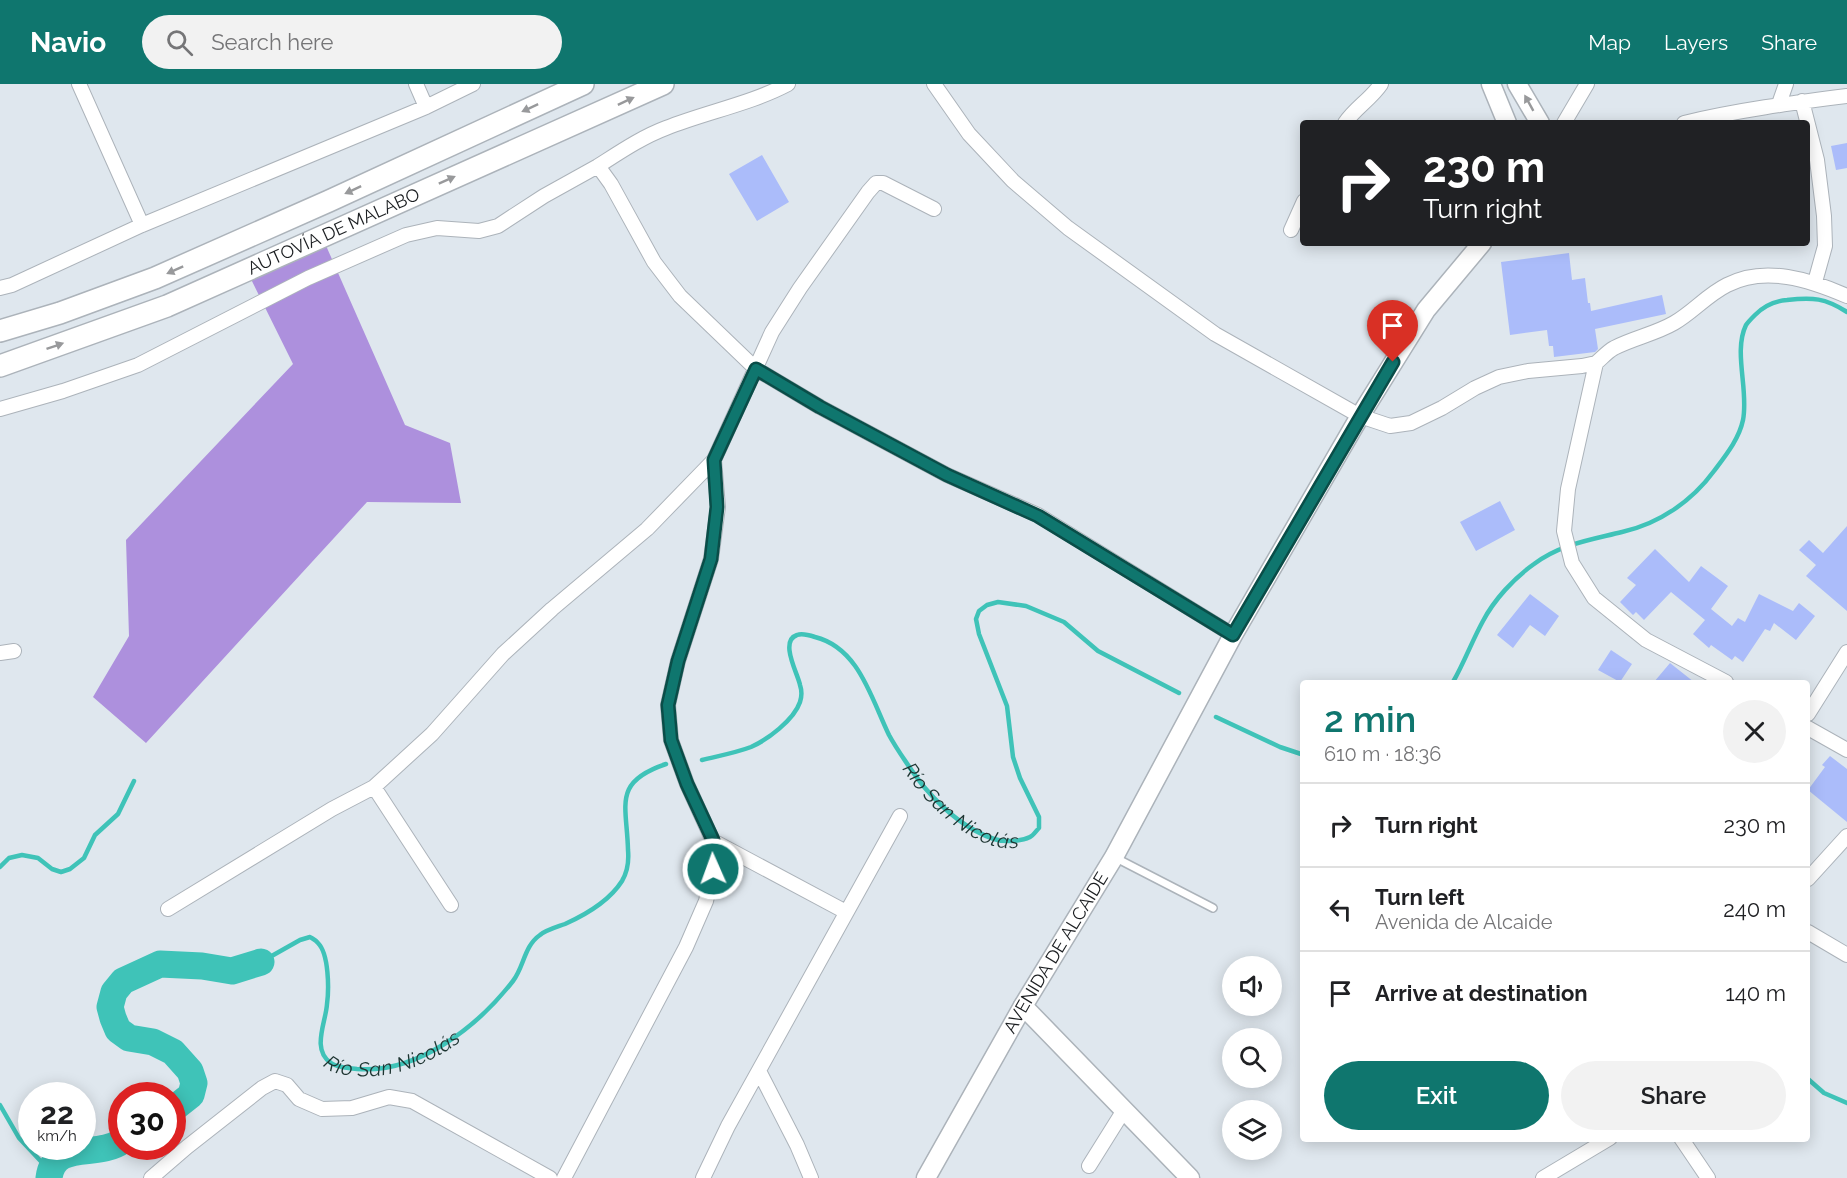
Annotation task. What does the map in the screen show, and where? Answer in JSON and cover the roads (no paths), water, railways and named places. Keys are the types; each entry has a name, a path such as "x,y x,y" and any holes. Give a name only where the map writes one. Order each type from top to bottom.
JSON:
{"main road":[{"name":"AUTOVÍA DE MALABO","path":"0,331 60,313 155,278 583,84"},
{"name":"AUTOVÍA DE MALABO","path":"0,366 167,306 663,84"},
{"path":"1491,84 1506,120"},
{"path":"1517,84 1538,120"},
{"path":"1233,635 1360,416 1426,310 1479,246"},
{"name":"AVENIDA DE ALCAIDE","path":"926,1178 1023,1006 1114,857 1233,635"},
{"path":"1023,1006 1190,1178"}],"street":[{"path":"79,84 142,225"},
{"path":"416,84 426,107"},
{"path":"0,288 12,285 142,225 426,107 473,84"},
{"path":"0,410 138,365 308,278 406,235 437,228 479,231 498,226 624,149 664,129 769,94 788,84"},
{"path":"934,84 969,134 1013,181 1068,228 1215,334 1360,416 1390,426 1411,423 1499,377 1596,363 1612,349 1650,335 1673,323 1688,314 1707,297 1750,276 1795,277 1815,282 1847,296"},
{"path":"1347,120 1381,84"},
{"path":"1566,120 1587,84"},
{"path":"1779,104 1786,84"},
{"path":"1696,120 1779,104 1847,96"},
{"path":"1802,101 1807,120"},
{"path":"1810,132 1817,160 1824,216 1825,246 1815,282"},
{"path":"598,166 611,184 654,261 680,296 756,369 820,407 947,475 1038,516 1233,635"},
{"path":"168,909 332,809 374,787 432,734 503,654 552,609 647,529 714,460 772,332 800,288 876,183 889,185 934,209"},
{"path":"1291,230 1300,210"},
{"path":"1596,363 1568,489 1564,531 1572,563 1594,598 1646,640 1722,680"},
{"path":"564,1178 686,946 706,901 713,869 713,840 687,784 671,740 668,705 678,661 711,559 717,507 714,460"},
{"path":"1810,711 1847,652"},
{"path":"1810,729 1847,750"},
{"path":"374,787 451,905"},
{"path":"703,1178 728,1126 900,816"},
{"path":"1810,877 1847,836"},
{"path":"713,840 846,912"},
{"path":"1810,933 1847,955"},
{"path":"759,1071 797,1145 811,1178"},
{"path":"151,1178 186,1147 262,1088 275,1081 287,1085 299,1099 322,1109 352,1108 389,1097 412,1101 550,1178"},
{"path":"1089,1166 1124,1110"},
{"path":"1543,1178 1603,1142"},
{"path":"1684,1142 1708,1178"}],"lane":[{"path":"1114,857 1213,908"}],"waterway":[{"path":"1454,680 1488,613 1519,576 1544,557 1565,547 1636,528 1662,517 1674,510 1705,482 1732,447 1741,427 1744,408 1742,336 1746,325 1755,315 1774,303 1804,299 1825,301 1847,312"},
{"name":"Río San Nicolás","path":"702,760 751,747 765,740 792,716 802,694 791,658 790,644 792,638 803,634 830,643 853,663 862,676 896,747 921,783 940,804 956,818 984,835 998,840 1017,841 1033,835 1039,828 1039,817 1020,778 1013,757 1007,706 979,634 976,619 979,611 987,605 998,602 1026,606 1064,622 1098,651 1179,693"},
{"name":"Río San Nicolás","path":"1216,717 1280,747 1300,754"},
{"name":"Río San Nicolás","path":"261,962 300,940 310,937 322,948 328,981 321,1043 325,1057 334,1065 357,1069 380,1068 402,1064 424,1055 445,1044 464,1030 499,998 517,975 527,951 540,935 589,911 617,888 628,866 626,797 630,787 637,779 666,764"},
{"path":"0,867 9,858 22,855 38,858 52,869 61,872 70,869 84,858 95,835 118,814 134,781"},
{"name":"Río San Nicolás","path":"186,1099 191,1095 194,1083 190,1071 173,1052 153,1042 129,1038 118,1030 110,1007 114,992 123,981 160,964 202,966 232,971 261,962"},
{"name":"Río San Nicolás","path":"1810,1081 1824,1093 1847,1103"},
{"path":"0,1105 19,1138 50,1171"},
{"name":"Río San Nicolás","path":"49,1178 59,1158 68,1154 108,1147"}]}
